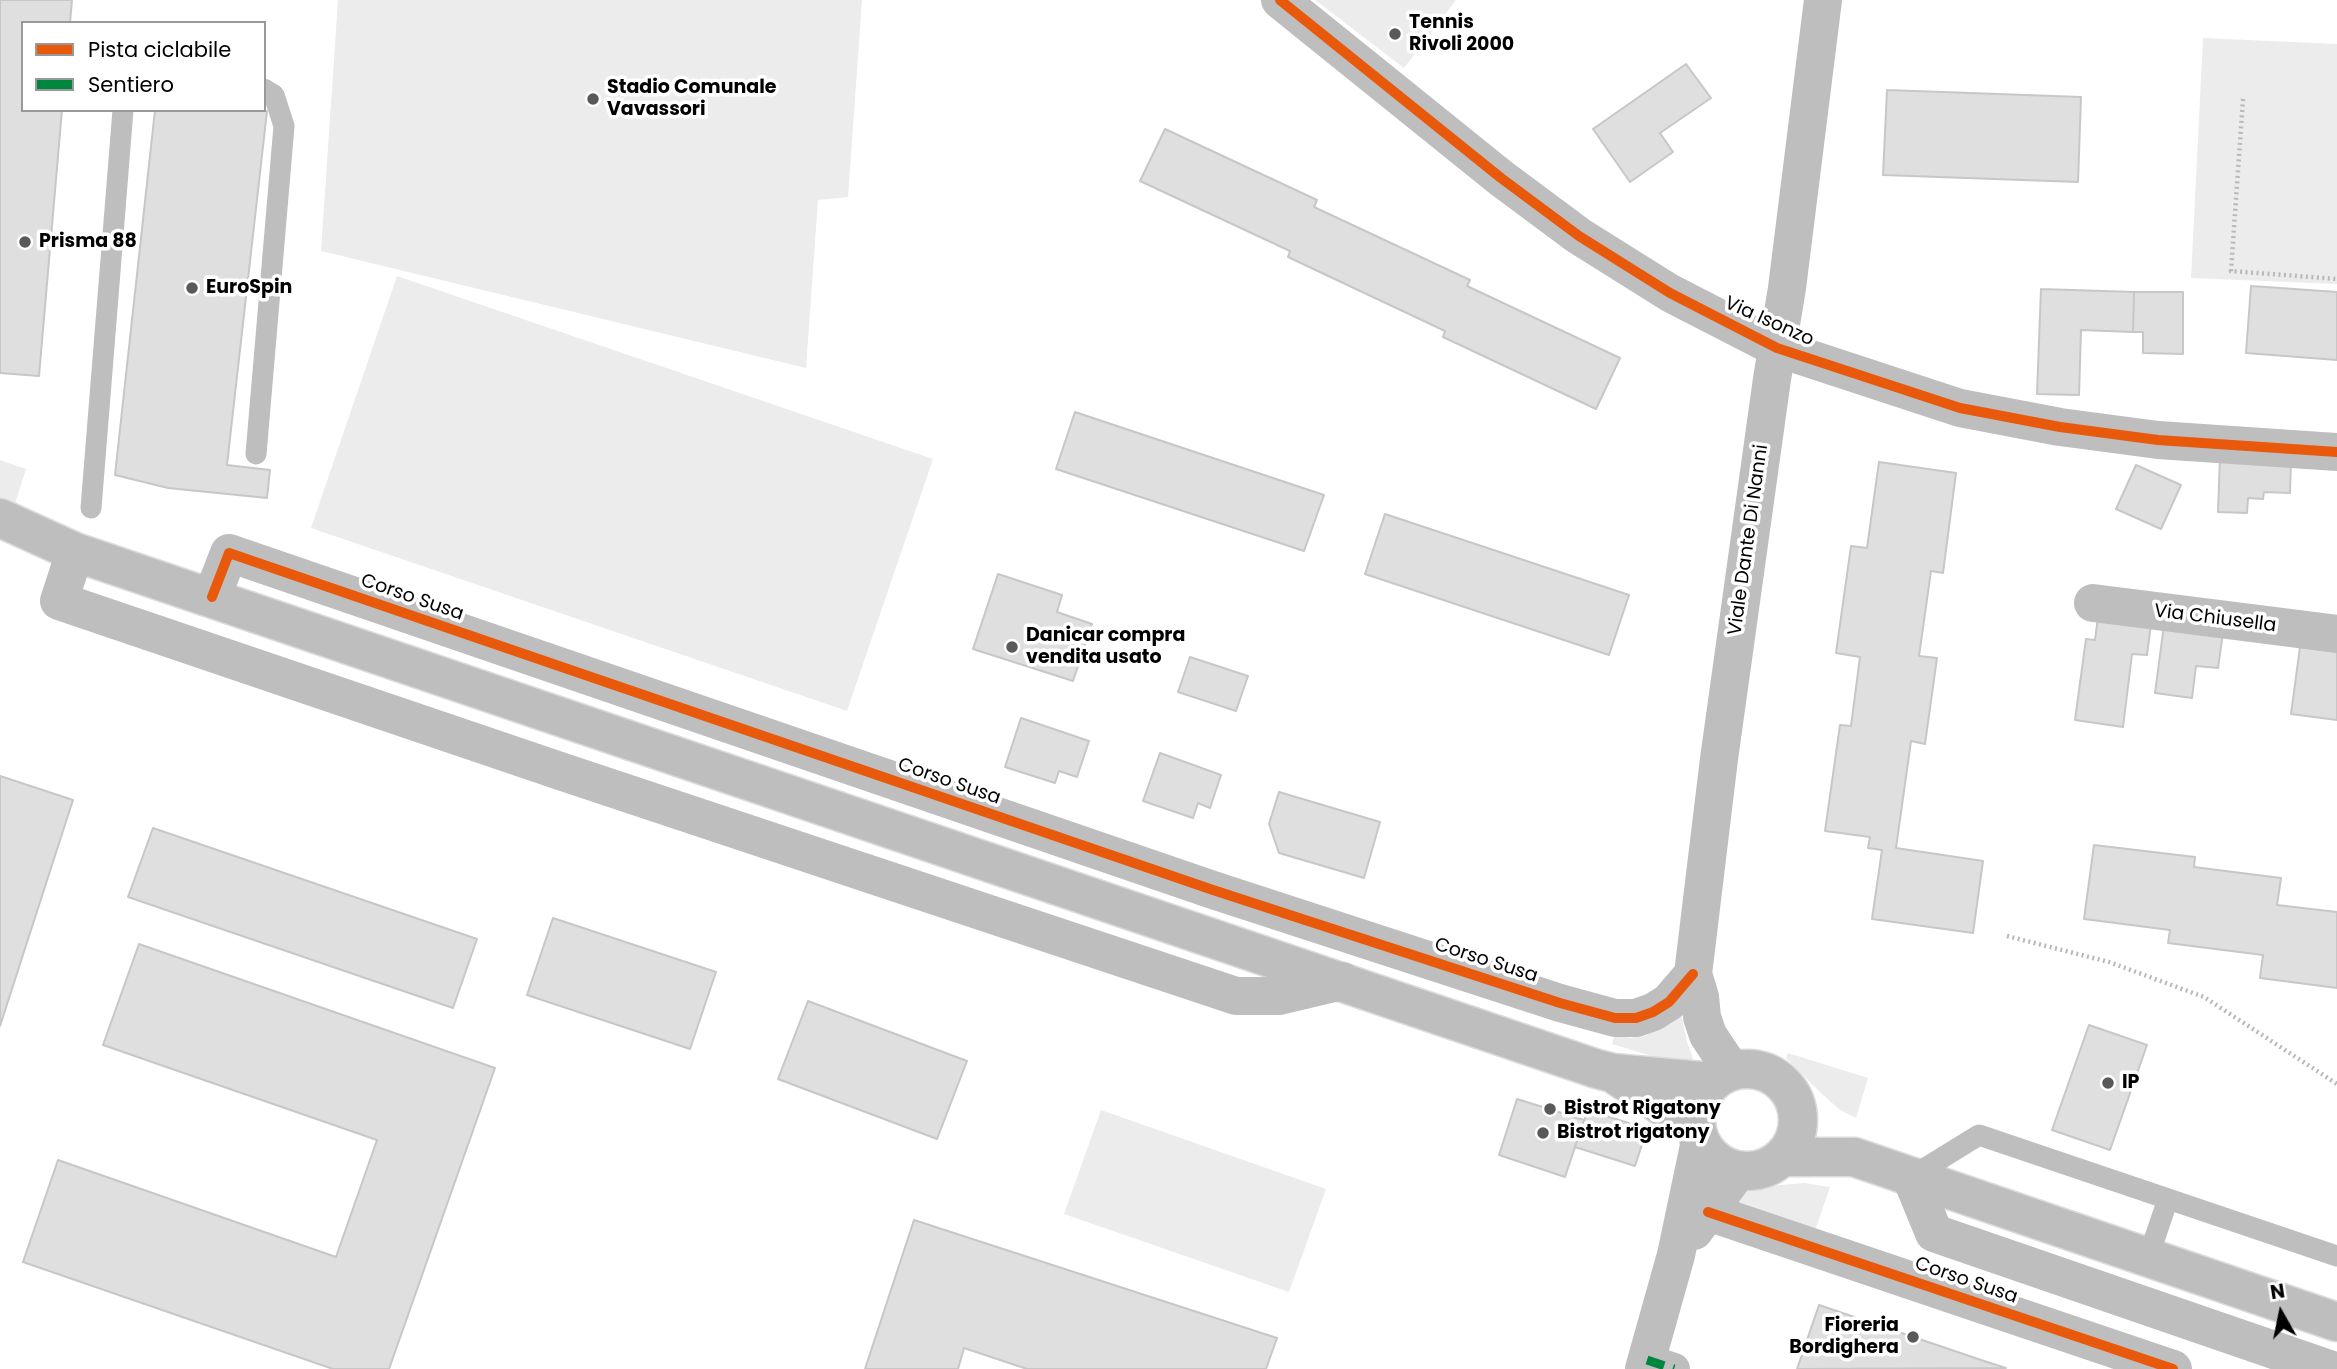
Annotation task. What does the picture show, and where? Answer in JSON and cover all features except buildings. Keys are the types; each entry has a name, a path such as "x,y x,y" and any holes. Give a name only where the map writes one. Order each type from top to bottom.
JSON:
{"street":[{"name":"Via Isonzo","path":"1280,0 1501,178 1579,236 1670,293 1777,348 1960,408 2060,427 2158,440 2337,452"},
{"name":"Viale Dante Di Nanni","path":"1722,1077 1702,1017 1693,974 1719,759 1787,288 1823,0"},
{"path":"0,518 75,552 1613,1073 1722,1077 1749,1069 1767,1073 1781,1082 1792,1095 1798,1112 1798,1129 1793,1144 1784,1157 1770,1167 1755,1171 1738,1171 1722,1166 1709,1155 1698,1135 1613,1073"},
{"path":"0,542 75,552"},
{"path":"75,552 59,601 799,852 1236,996 1279,996 1342,981"},
{"name":"Corso Susa","path":"212,597 229,553 1073,842 1560,1003 1615,1018 1636,1018 1653,1012 1669,1002 1693,974"},
{"name":"Via Chiusella","path":"2092,603 2337,634"},
{"path":"636,742 650,698"},
{"path":"563,772 580,723"},
{"path":"799,852 816,803"},
{"path":"1059,886 1073,842"},
{"path":"1546,1051 1560,1003"},
{"path":"1655,1366 1698,1135 1696,1112 1702,1095 1722,1077"},
{"path":"1798,1112 1854,1157"},
{"path":"1784,1157 1854,1157 2337,1322"},
{"path":"1676,1255 1738,1171"},
{"name":"Corso Susa","path":"1912,1177 1934,1233 2329,1369"},
{"name":"Corso Susa","path":"1708,1212 2174,1369"}],"lane":[{"path":"256,454 284,126 274,94 266,90"},
{"path":"91,508 123,112"},
{"path":"1912,1177 1979,1135 2337,1256"},
{"path":"2148,1258 2168,1199"}],"path":[{"path":"2243,99 2231,271 2337,279"},
{"path":"2007,936 2109,962 2204,997 2337,1084"}],"shaded area":[{"name":"Stadio Comunale Vavassori","path":"338,0 862,0 848,197 818,200 806,368 321,251"},
{"name":"Tennis Rivoli 2000","path":"1315,0 1456,0 1404,68"},
{"path":"2203,38 2337,44 2337,284 2191,278"},
{"path":"397,276 933,459 847,711 311,528"},
{"path":"0,460 26,469 15,504 0,499"},
{"path":"1680,1009 1695,1064 1672,1062 1612,1044 1615,1033 1630,1038 1645,1036 1659,1028"},
{"path":"1788,1053 1868,1078 1856,1118 1840,1110 1822,1094 1786,1058"},
{"path":"1101,1110 1326,1189 1289,1292 1064,1214"},
{"path":"1805,1183 1830,1187 1815,1231 1731,1203 1746,1192 1767,1186"}],"marked path":[{"path":"1647,1360 1674,1369"}],"cycle path":[{"path":"1280,0 1501,178 1579,236 1670,293 1777,348 1960,408 2060,427 2158,440 2337,452"},
{"path":"212,597 229,553 1213,890 1560,1003 1615,1018 1636,1018 1653,1012 1669,1002 1693,974"},
{"path":"1708,1212 2173,1369"}],"place":[{"name":"Tennis Rivoli 2000","path":"1395,34"},
{"name":"Stadio Comunale Vavassori","path":"593,99"},
{"name":"Prisma 88","path":"25,242"},
{"name":"EuroSpin","path":"192,288"},
{"name":"Danicar compra vendita usato","path":"1012,647"},
{"name":"IP","path":"2108,1083"},
{"name":"Bistrot Rigatony","path":"1550,1109"},
{"name":"Bistrot rigatony","path":"1543,1133"},
{"name":"Fioreria Bordighera","path":"1913,1337"}]}
